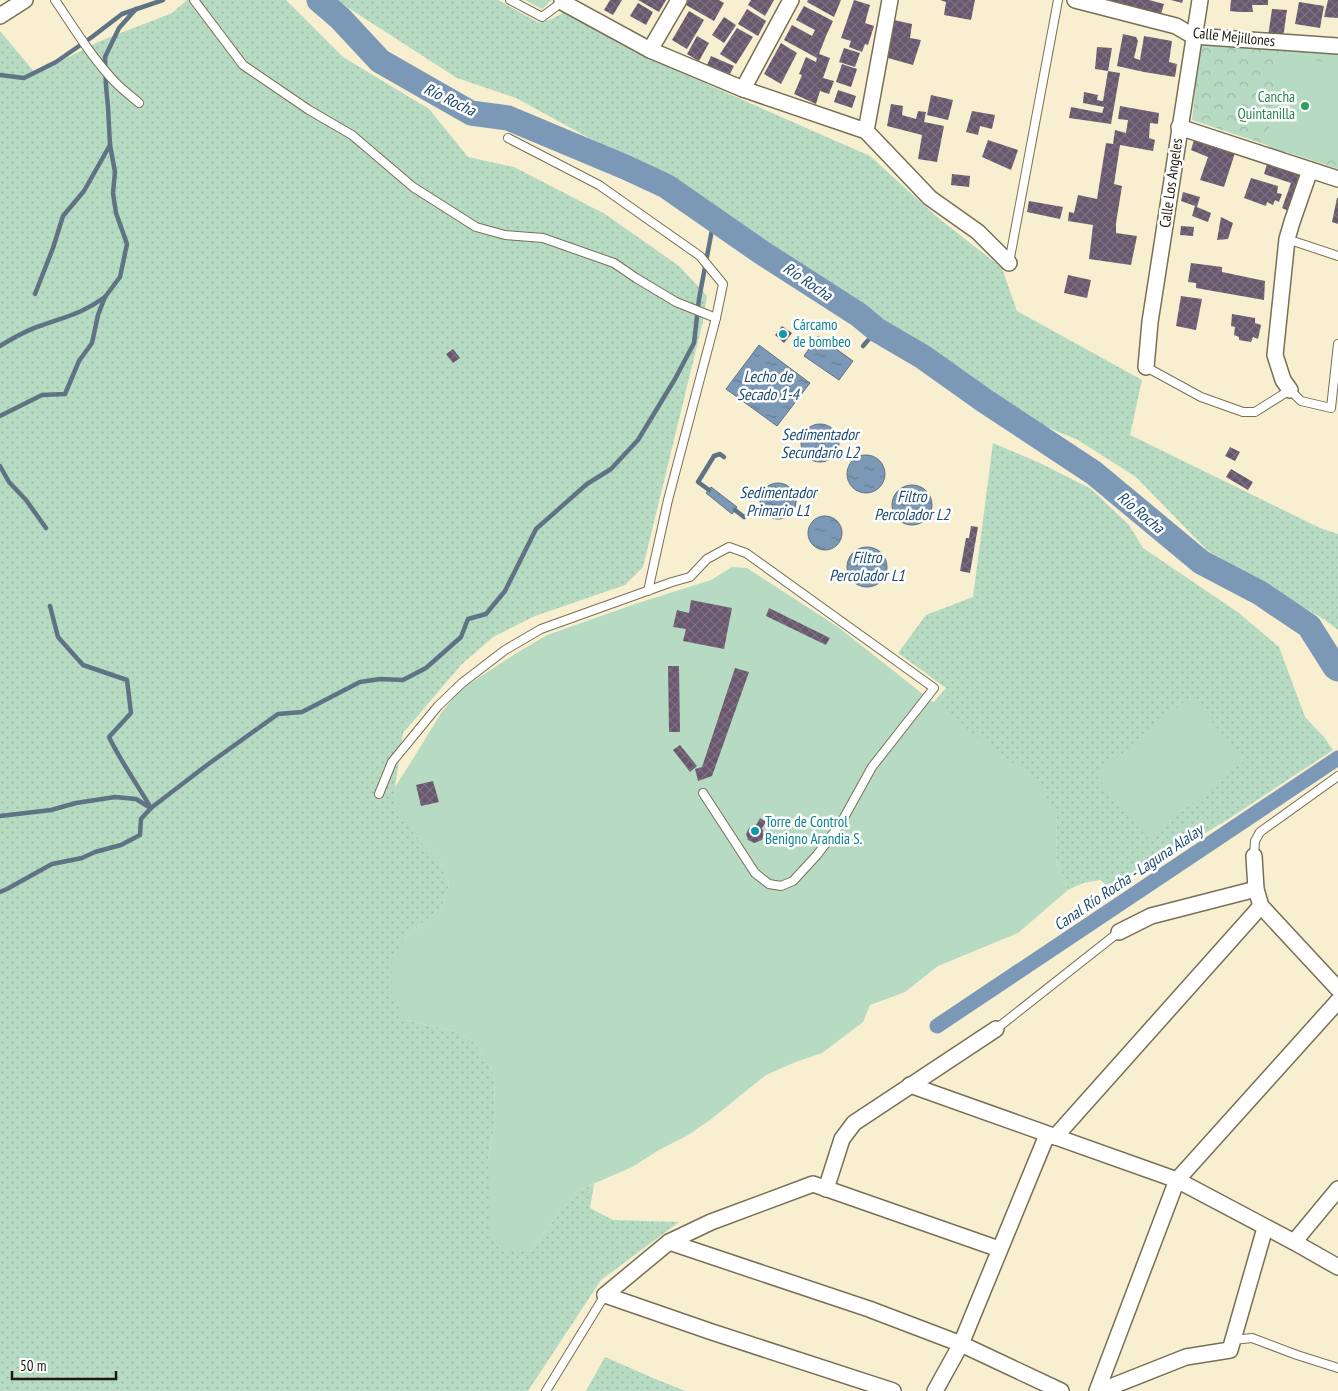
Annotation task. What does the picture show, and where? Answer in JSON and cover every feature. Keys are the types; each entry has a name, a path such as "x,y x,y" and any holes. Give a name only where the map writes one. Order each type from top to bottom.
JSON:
{"street":[{"path":"0,16 25,0"},
{"path":"650,50 678,0"},
{"path":"743,89 791,0"},
{"path":"866,131 890,0"},
{"name":"Calle Mejillones","path":"1074,0 1176,26 1193,36 1338,46"},
{"name":"Calle Los Angeles","path":"1146,367 1150,322 1200,0"},
{"path":"563,1 650,50 743,89 866,131 930,198 978,232 1009,263"},
{"path":"1179,127 1338,179"},
{"path":"1290,390 1283,380 1275,354 1287,239 1310,170"},
{"path":"1254,856 1256,889 1260,906 1338,989"},
{"path":"1119,932 1151,916 1256,889"},
{"path":"935,1391 961,1344 999,1248 1051,1136 1260,906"},
{"path":"1098,1391 1177,1180 1338,1001"},
{"path":"826,1189 842,1139 854,1123 996,1029"},
{"path":"910,1085 1177,1180 1294,1242 1338,1268"},
{"path":"605,1295 669,1242 712,1222 812,1184 999,1248"},
{"path":"1294,1242 1338,1189"},
{"path":"1098,1391 1186,1357 1230,1350 1265,1228"},
{"path":"669,1242 869,1309 961,1344 1061,1391"},
{"path":"605,1295 894,1391"}],"lane":[{"path":"55,0 99,64 116,84 139,103"},
{"path":"194,0 243,65 309,110 352,135 413,187 476,227 505,234 543,238 614,263 676,302 716,318"},
{"path":"510,0 542,17 563,1"},
{"path":"1009,263 1058,0"},
{"path":"508,138 599,185 700,256 723,284 716,318 668,500 648,591"},
{"path":"1287,239 1338,256"},
{"path":"1146,367 1201,397 1243,412 1255,412 1290,390 1301,401 1331,408 1338,344"},
{"path":"379,794 392,762 438,706 462,683 505,650 541,629 690,577 707,559 729,547 746,553 934,688 872,767 841,823 817,855 793,881 787,884 781,886 769,884 756,874 703,793"},
{"path":"1254,856 1255,842 1260,832 1338,776"},
{"path":"996,1029 1119,932"},
{"path":"546,1391 605,1295"},
{"path":"1233,1340 1252,1338 1297,1356 1338,1368"}],"green space":[{"path":"187,0 286,0 343,57 429,109 468,157 514,167 605,214 679,266 707,296 703,321 643,567 625,585 535,616 493,637 461,665 403,733 395,787 414,834 440,861 449,885 442,906 404,939 405,1020 454,1031 471,1040 479,1049 494,1075 495,1123 488,1161 531,1249 577,1191 594,1184 590,1208 613,1220 679,1222 601,1280 528,1391 0,1391 0,31 36,74 98,42 172,13"},
{"path":"338,0 498,0 539,23 552,19 564,12 634,52 870,156 937,217 1002,268 1017,311 1142,380 1130,435 1320,528 1338,534 1338,630 1325,620 1207,550 1136,477 1078,440 1030,420 985,389 966,385 936,357 853,307 684,190 516,98 457,78"},
{"path":"525,0 552,0 542,9"},
{"path":"1200,42 1338,54 1338,169 1192,120"},
{"name":"Cancha Quintanilla","path":"1276,57 1338,63 1338,157 1267,150"},
{"path":"993,443 1042,464 1091,489 1129,525 1143,548 1239,613 1279,647 1305,717 1324,737 1333,750 1230,818 1113,889 1100,880 1083,883 1068,890 1056,861 1057,818 933,703 946,688 898,653 926,615 973,597"},
{"path":"732,567 747,568 838,627 967,729 1024,771 1044,791 1057,818 1056,861 1068,890 1018,933 938,966 905,992 870,1005 863,1022 822,1053 766,1075 710,1120 688,1135 632,1167 577,1191 531,1249 508,1252 491,1240 488,1161 495,1123 494,1075 479,1049 471,1040 454,1031 405,1020 392,995 392,961 404,939 442,906 449,885 440,861 414,834 397,811 395,787 441,713 460,690 515,654 547,635 711,580"},
{"path":"1191,696 1244,761 1149,839 1096,775"},
{"path":"605,1357 653,1378 685,1391 586,1391"}],"water":[{"path":"818,336 853,361 839,380 804,356"},
{"name":"Lecho de Secado 1-4","path":"759,345 810,383 777,426 726,389"},
{"name":"Sedimentador Secundario L2","path":"820,424 833,430 839,443 833,456 820,462 807,456 801,443 807,430"},
{"path":"866,455 880,460 885,474 880,488 866,493 852,488 847,474 852,460"},
{"name":"Sedimentador Primario L1","path":"778,483 790,489 796,501 790,513 778,519 766,513 760,501 766,489"},
{"name":"Filtro Percolador L2","path":"916,485 923,488 929,494 932,505 931,513 923,522 916,525 908,525 901,522 893,513 892,501 895,494 904,486"},
{"path":"711,487 737,507 732,514 706,493"},
{"path":"825,516 837,521 842,533 837,545 825,550 813,545 808,533 813,521"},
{"name":"Filtro Percolador L1","path":"871,547 878,550 884,556 887,567 886,575 878,584 871,587 863,587 856,584 848,575 847,563 850,556 859,548"}],"building":[{"path":"610,0 622,0 613,15 604,10"},
{"path":"638,0 666,0 659,12"},
{"path":"688,0 719,0 724,3 714,21 686,5"},
{"path":"751,0 774,0 765,16 748,5"},
{"path":"808,0 841,0 834,17 807,2"},
{"path":"854,0 870,5 865,23 874,26 868,45 865,44 862,52 849,47 851,41 841,38"},
{"path":"940,0 975,0 971,20 944,15 946,2"},
{"path":"1108,0 1149,0 1164,4 1161,14"},
{"path":"1171,0 1183,0 1182,3"},
{"path":"1231,0 1268,0 1268,5 1252,5 1253,12 1230,11"},
{"path":"1328,0 1338,0 1338,18 1324,17"},
{"path":"1299,2 1324,6 1320,28 1295,24"},
{"path":"638,3 653,12 646,25 630,16"},
{"path":"804,6 833,21 819,54 830,58 823,78 834,81 829,94 820,91 816,104 794,94 802,75 799,74 806,57 816,62 817,58 784,40 792,25 812,36 815,30 796,20"},
{"path":"747,9 766,21 758,36 738,24"},
{"path":"1272,9 1287,10 1283,38 1268,37"},
{"path":"689,11 704,20 687,49 672,40"},
{"path":"724,17 736,25 724,43 712,35"},
{"path":"894,20 912,24 910,38 921,40 913,65 888,58"},
{"path":"737,28 753,37 736,64 720,54"},
{"path":"1123,34 1136,37 1138,41 1134,58 1140,60 1144,36 1172,41 1169,62 1177,64 1175,77 1117,66"},
{"path":"697,36 709,43 699,61 687,54"},
{"path":"781,43 797,53 781,84 764,74"},
{"path":"1097,47 1112,48 1108,71 1095,69"},
{"path":"844,48 860,53 855,67 839,62"},
{"path":"711,56 734,66 730,74 707,65"},
{"path":"842,64 857,69 851,87 836,82"},
{"path":"1108,71 1120,73 1111,124 1069,118 1071,107 1102,113 1104,107 1083,103 1084,92 1098,95 1097,100 1103,101"},
{"path":"838,90 856,96 852,108 834,102"},
{"path":"931,95 953,100 948,120 927,115"},
{"path":"891,104 903,106 902,115 916,119 918,111 926,112 924,122 944,126 937,162 918,159 922,135 887,126"},
{"path":"1120,106 1159,113 1158,124 1150,123 1149,138 1155,140 1153,151 1120,145 1114,184 1122,186 1116,233 1137,236 1131,265 1089,259 1093,225 1068,221 1069,212 1074,213 1078,195 1097,199 1106,143 1113,144 1115,130 1126,133 1128,120 1118,119"},
{"path":"972,111 995,115 992,129 980,126 978,135 966,132"},
{"path":"988,140 1018,150 1011,170 982,157"},
{"path":"1194,140 1235,153 1224,187 1200,180 1208,157 1191,150"},
{"path":"1267,164 1304,177 1291,212 1282,208 1291,183 1264,174"},
{"path":"952,174 970,176 969,187 951,185"},
{"path":"1251,178 1278,186 1277,193 1282,194 1279,202 1275,200 1273,205 1267,202 1266,206 1244,198"},
{"path":"1183,192 1200,197 1197,207 1211,213 1208,222 1192,216 1195,206 1181,201"},
{"path":"1338,198 1338,224 1332,222"},
{"path":"1029,201 1063,207 1060,219 1027,212"},
{"path":"1221,217 1233,223 1228,239 1217,240"},
{"path":"1181,226 1194,227 1193,236 1180,235"},
{"path":"1191,263 1222,267 1222,272 1265,281 1264,300 1196,288 1196,283 1188,282"},
{"path":"1068,275 1091,280 1087,298 1064,293"},
{"path":"1181,296 1202,299 1196,330 1176,326"},
{"path":"1232,314 1255,318 1255,323 1261,325 1258,339 1253,337 1251,342 1239,340 1239,337 1234,335 1235,327 1231,326"},
{"name":"Cárcamo de bombeo","path":"782,326 792,333 784,343 775,335"},
{"path":"453,349 460,358 453,363 446,354"},
{"path":"1230,447 1240,452 1235,461 1225,456"},
{"path":"1231,469 1253,482 1248,490 1226,477"},
{"path":"971,526 978,527 970,573 960,571 966,538 969,538"},
{"path":"691,600 732,608 724,649 683,641 686,629 673,627 677,610 689,613"},
{"path":"769,608 830,638 826,645 766,616"},
{"path":"668,666 679,666 680,732 669,732"},
{"path":"735,668 749,672 712,776 698,781 695,769 702,767"},
{"path":"680,745 697,766 690,772 673,750"},
{"path":"433,781 439,802 421,806 416,785"},
{"name":"Torre de Control Benigno Arandia S.","path":"760,818 766,822 762,828 764,834 762,840 754,843 748,840 746,834 749,828 756,825"}],"waterway":[{"path":"0,75 24,78 56,62 122,14 163,0"},
{"name":"Río Rocha","path":"319,0 340,18 380,61 471,113 508,118 666,186 761,252 859,315 877,330 923,357 985,401 1094,473 1201,562 1260,593 1309,626 1338,669"},
{"path":"0,416 42,395 65,394 79,361 92,343 98,315 105,297 120,277 127,244 116,213 113,193 115,172 110,145 105,57 119,28 136,9"},
{"path":"35,294 63,216 84,191 110,145"},
{"path":"0,892 52,864 82,858 95,852 121,845 140,835 141,819 151,808 278,714 302,712 360,682 380,679 403,680 426,668 461,637 468,619 486,614 505,591 536,529 587,484 611,469 638,440 675,379 694,343 699,299 714,219"},
{"path":"0,346 32,329 82,311 105,297"},
{"path":"863,346 877,330"},
{"path":"709,490 698,482 714,456 720,454 724,457"},
{"path":"0,466 9,482 26,500 46,528"},
{"path":"735,510 744,517"},
{"path":"50,606 58,637 83,665 127,680 131,713 109,737 151,808"},
{"name":"Canal Río Rocha - Laguna Alalay","path":"937,1026 1338,758"},
{"path":"0,816 51,810 76,803 115,797 136,799 149,807"}],"place":[{"name":"Cancha Quintanilla","path":"1305,106"},
{"name":"Cárcamo de bombeo","path":"783,334"},
{"name":"Torre de Control Benigno Arandia S.","path":"755,831"}]}
